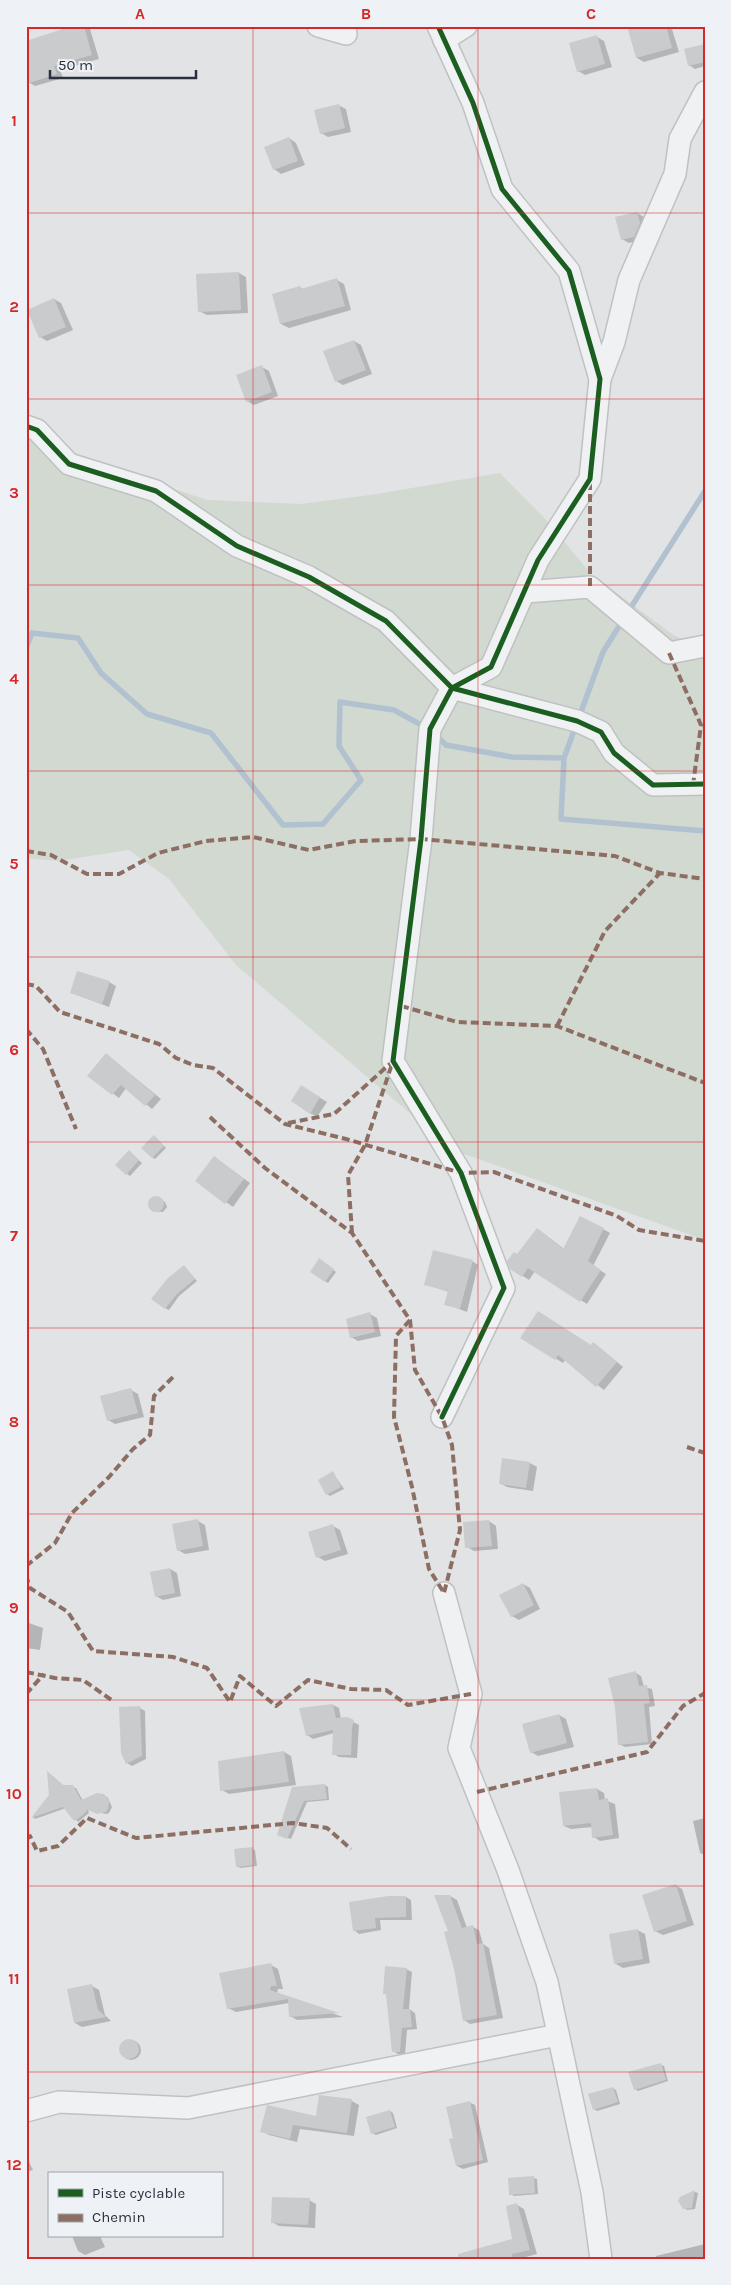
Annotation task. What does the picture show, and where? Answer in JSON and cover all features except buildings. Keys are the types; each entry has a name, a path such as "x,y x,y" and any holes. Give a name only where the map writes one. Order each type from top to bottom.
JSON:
{"street":[{"path":"318,26 346,34 345,26"},
{"path":"466,26 441,33 473,103 502,189 568,271 600,379"},
{"path":"442,1417 504,1288 461,1173 393,1061 421,839 430,729 452,688 492,667 538,560 590,479 600,379 614,342 629,280 675,174 680,139 705,92"},
{"path":"26,426 37,430 69,464 156,491 237,546 309,578 386,621 452,688 577,721 601,732 614,753 653,786 705,784"},
{"path":"524,592 590,587 669,653 705,646"},
{"path":"444,1593 471,1694 458,1748 508,1870 547,1982 592,2192 601,2259"},
{"path":"26,2111 59,2102 188,2108 558,2035"}],"shaded area":[{"path":"26,439 207,500 301,504 377,494 500,473 547,521 592,575 675,636 705,649 705,1240 453,1150 236,965 169,879 129,850 57,861 26,858"}],"waterway":[{"path":"628,612 705,491"},
{"path":"564,758 603,652 623,620"},
{"path":"26,648 32,633 78,638 101,673 147,714 211,733 283,825 323,824 361,780 339,746 340,702 394,710 425,727"},
{"path":"435,734 446,745 512,757 564,758 561,819 705,831"}],"marked path":[{"path":"590,482 590,587"},
{"path":"669,653 701,725 693,785"},
{"path":"26,851 51,855 87,874 119,874 158,853 206,841 253,837 309,850 356,841 421,839 615,856 660,873 705,879"},
{"path":"557,1026 605,931 660,873"},
{"path":"26,984 36,986 60,1012 159,1044 176,1058 193,1065 213,1068 285,1124 346,1139 461,1173 494,1172 617,1216 639,1230 705,1241"},
{"path":"401,1006 457,1022 557,1026 705,1083"},
{"path":"26,1029 43,1049 76,1129"},
{"path":"352,1233 348,1175 365,1145 393,1061"},
{"path":"288,1123 334,1114 392,1062"},
{"path":"210,1117 265,1168 352,1233 410,1320 415,1370 442,1417 452,1445 460,1530 444,1593"},
{"path":"410,1320 396,1336 394,1417 412,1487 429,1569 444,1593"},
{"path":"26,1566 55,1543 72,1513 109,1477 133,1449 150,1435 154,1396 175,1375"},
{"path":"687,1447 705,1453"},
{"path":"26,1575 30,1588 68,1612 93,1651 173,1657 207,1668 230,1702 240,1676 276,1706 308,1680 351,1689 386,1690 408,1705 471,1694"},
{"path":"26,1672 55,1678 83,1680 113,1701"},
{"path":"26,1694 44,1674"},
{"path":"477,1792 647,1752 683,1706 705,1693"},
{"path":"26,1839 30,1836 37,1851 58,1846 87,1818 136,1838 293,1823 327,1828 351,1849"}],"cycle path":[{"path":"438,26 473,103 502,189 569,271 600,379 590,479 538,560 491,667 452,688 430,729 421,839 393,1061 461,1173 504,1288 442,1417"},
{"path":"26,426 37,430 69,464 156,491 237,546 309,577 386,621 452,688 577,721 601,732 614,753 653,785 705,784"}]}
